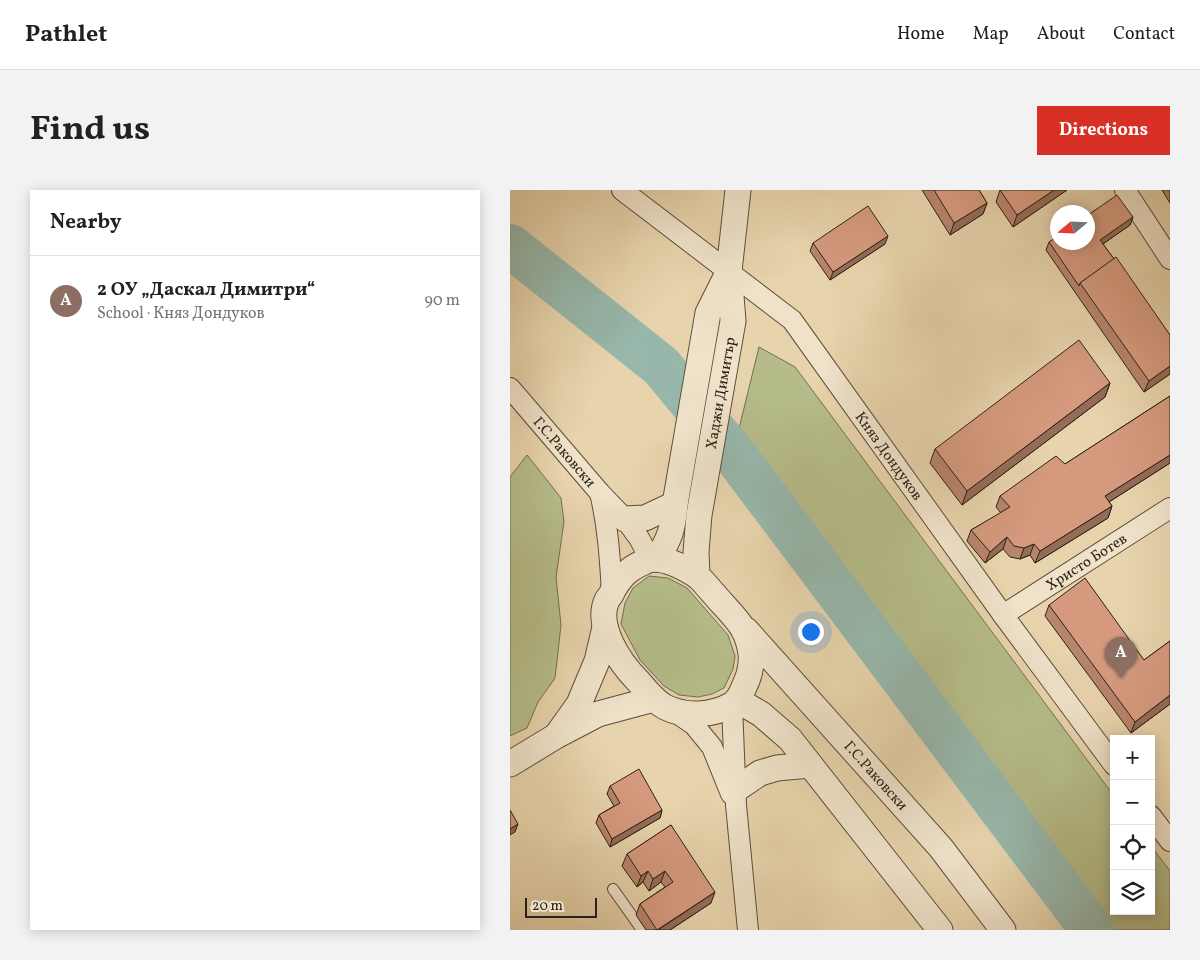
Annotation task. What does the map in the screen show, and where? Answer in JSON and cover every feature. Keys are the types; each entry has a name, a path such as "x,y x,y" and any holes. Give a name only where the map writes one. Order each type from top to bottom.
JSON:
{"street":[{"name":"Княз Дондуков","path":"622,190 792,320 1003,615 1110,760"},
{"name":"Хаджи Димитър","path":"697,576 696,552 699,515 734,321 729,272 738,190"},
{"path":"1125,190 1170,259"},
{"name":"Хаджи Димитър","path":"653,559 667,543 673,523 708,313 729,272"},
{"name":"Г.С.Раковски","path":"510,388 600,493 625,519 653,559"},
{"path":"600,493 606,514 612,593"},
{"path":"625,519 645,518 675,504"},
{"name":"Христо Ботев","path":"1003,615 1170,508"},
{"path":"556,736 579,704 597,661 605,627 604,613 607,601 621,577 630,569 653,559 674,563 697,576 742,627 751,655 751,664 744,687 735,702 735,798 748,930"},
{"path":"605,627 626,669 664,705 694,725 712,747 735,798"},
{"name":"Г.С.Раковски","path":"742,627 941,848 1003,930"},
{"path":"510,764 556,736 598,714 664,705 686,713 708,713 735,702 761,714 790,739 940,930"},
{"path":"735,798 760,773 777,768 810,765"},
{"path":"1155,821 1170,841"}],"lane":[{"path":"905,885 927,930"},
{"path":"613,889 642,930"}],"green space":[{"path":"759,347 795,367 1110,791 1110,915 1155,915 1155,851 1170,871 1170,930 1092,930 733,453"},
{"path":"527,455 561,498 564,522 556,577 561,625 555,678 538,702 527,728 510,736 510,477"},
{"path":"649,576 668,578 687,588 728,635 735,656 733,669 724,688 712,694 698,697 679,695 664,686 640,660 621,624 625,603 633,588"}],"building":[{"path":"934,190 979,190 987,203 954,223"},
{"path":"1000,190 1054,190 1017,215"},
{"path":"1117,195 1133,217 1100,240 1114,259 1080,283 1079,286 1054,250 1095,250 1095,210"},
{"path":"868,206 888,236 833,272 813,243"},
{"path":"1116,257 1170,335 1170,366 1149,381 1080,283"},
{"path":"1079,340 1110,383 967,491 935,449"},
{"path":"1170,396 1170,455 1105,496 1112,506 1040,551 1034,544 1024,548 1014,546 1007,537 990,552 971,530 1010,507 1000,496 1056,456 1065,464"},
{"path":"1085,578 1144,660 1170,641 1170,695 1135,722 1049,605"},
{"path":"639,769 662,810 612,839 599,815 620,803 610,786"},
{"path":"510,810 518,824 510,829"},
{"path":"671,825 715,892 657,930 640,904 673,882 665,871 653,879 648,871 641,876 627,854"}],"waterway":[{"path":"510,246 661,366 733,453 1092,930"}],"place":[{"name":"2 ОУ „Даскал Димитри“","path":"1121,678"}]}
